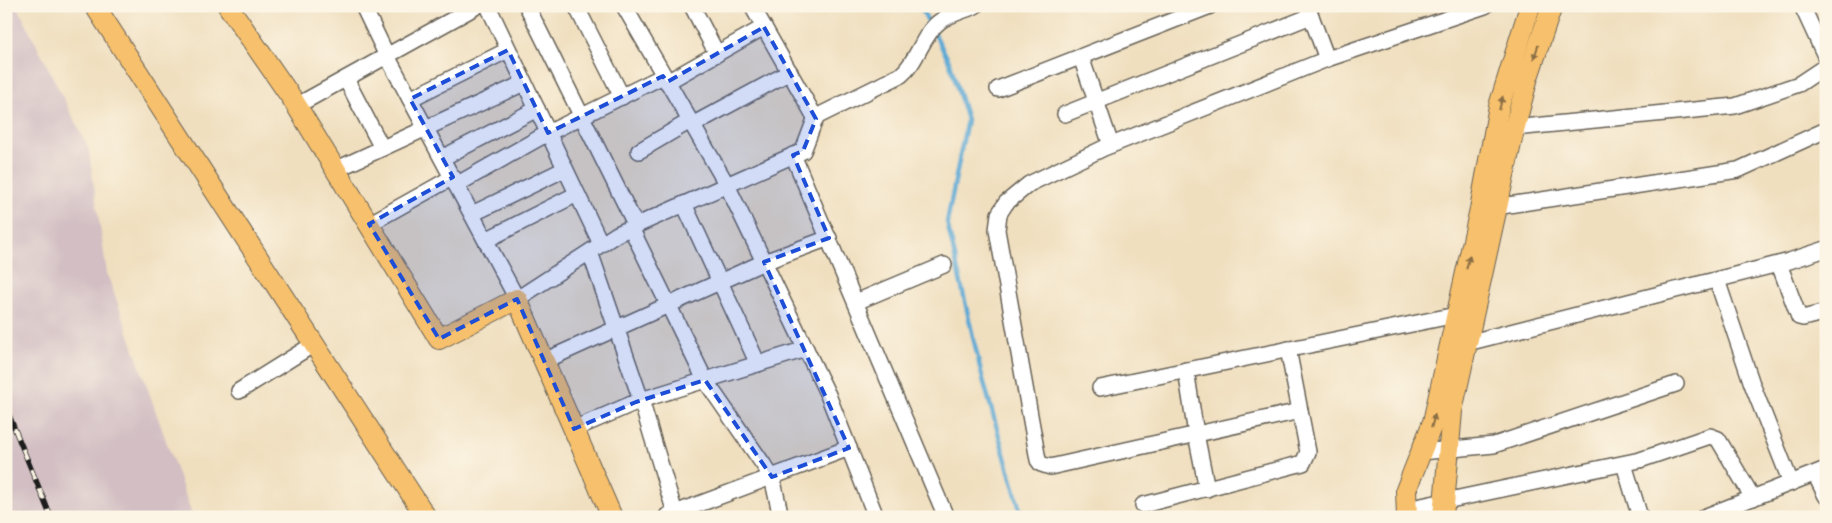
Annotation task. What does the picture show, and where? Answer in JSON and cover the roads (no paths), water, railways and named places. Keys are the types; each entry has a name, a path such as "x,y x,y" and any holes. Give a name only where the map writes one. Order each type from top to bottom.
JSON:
{"main road":[{"path":"95,6 426,517"},
{"path":"228,6 296,106 439,339 517,299 612,517"},
{"path":"1505,129 1499,106 1530,6"},
{"path":"1407,513 1406,490 1432,422 1459,342 1505,129 1528,78 1552,6"},
{"path":"1444,510 1459,342 1456,315 1489,208"}],"street":[{"path":"363,6 410,99 517,299 596,248 634,227 803,151 816,119 901,75 910,65 936,24 945,18 975,6"},
{"path":"296,106 477,6"},
{"path":"488,6 577,194 596,248 616,327 641,400 670,515 849,448"},
{"path":"527,6 582,117 705,380 772,477 781,517"},
{"path":"576,6 622,97"},
{"path":"624,6 727,185 828,395 876,517"},
{"path":"692,6 717,54"},
{"path":"752,6 816,119"},
{"path":"998,89 1210,6"},
{"path":"1300,411 1050,467 1041,464 1038,460 998,230 999,214 1006,203 1029,184 1111,145 1327,58 1485,6"},
{"path":"1802,6 1826,58"},
{"path":"1065,114 1310,11 1327,58"},
{"path":"369,224 548,133 717,54 764,27"},
{"path":"410,99 508,50"},
{"path":"1081,57 1111,145"},
{"path":"1505,129 1735,106 1799,84 1826,66"},
{"path":"640,151 790,72"},
{"path":"346,79 382,148"},
{"path":"336,170 524,83"},
{"path":"442,158 537,109"},
{"path":"1489,208 1738,170 1824,135"},
{"path":"793,155 946,517"},
{"path":"472,214 565,168"},
{"path":"486,240 577,194"},
{"path":"684,204 758,364"},
{"path":"544,361 764,262 829,238"},
{"path":"1459,342 1718,280 1826,249"},
{"path":"1779,264 1800,317 1804,318 1826,312"},
{"path":"856,302 944,265"},
{"path":"1718,280 1752,384 1791,483"},
{"path":"1100,388 1456,315"},
{"path":"239,391 314,344"},
{"path":"574,429 641,400 806,349"},
{"path":"1143,505 1303,464 1308,452 1288,349"},
{"path":"1186,370 1207,489"},
{"path":"1421,452 1448,451 1494,445 1676,384"},
{"path":"1407,513 1444,510 1624,464 1715,436 1753,498"},
{"path":"1624,464 1640,517"},
{"path":"1704,517 1820,472 1826,496"}],"waterway":[{"path":"920,6 950,63 967,120 947,222 981,372 1022,517"}],"railway":[{"path":"6,408 51,517"}]}
